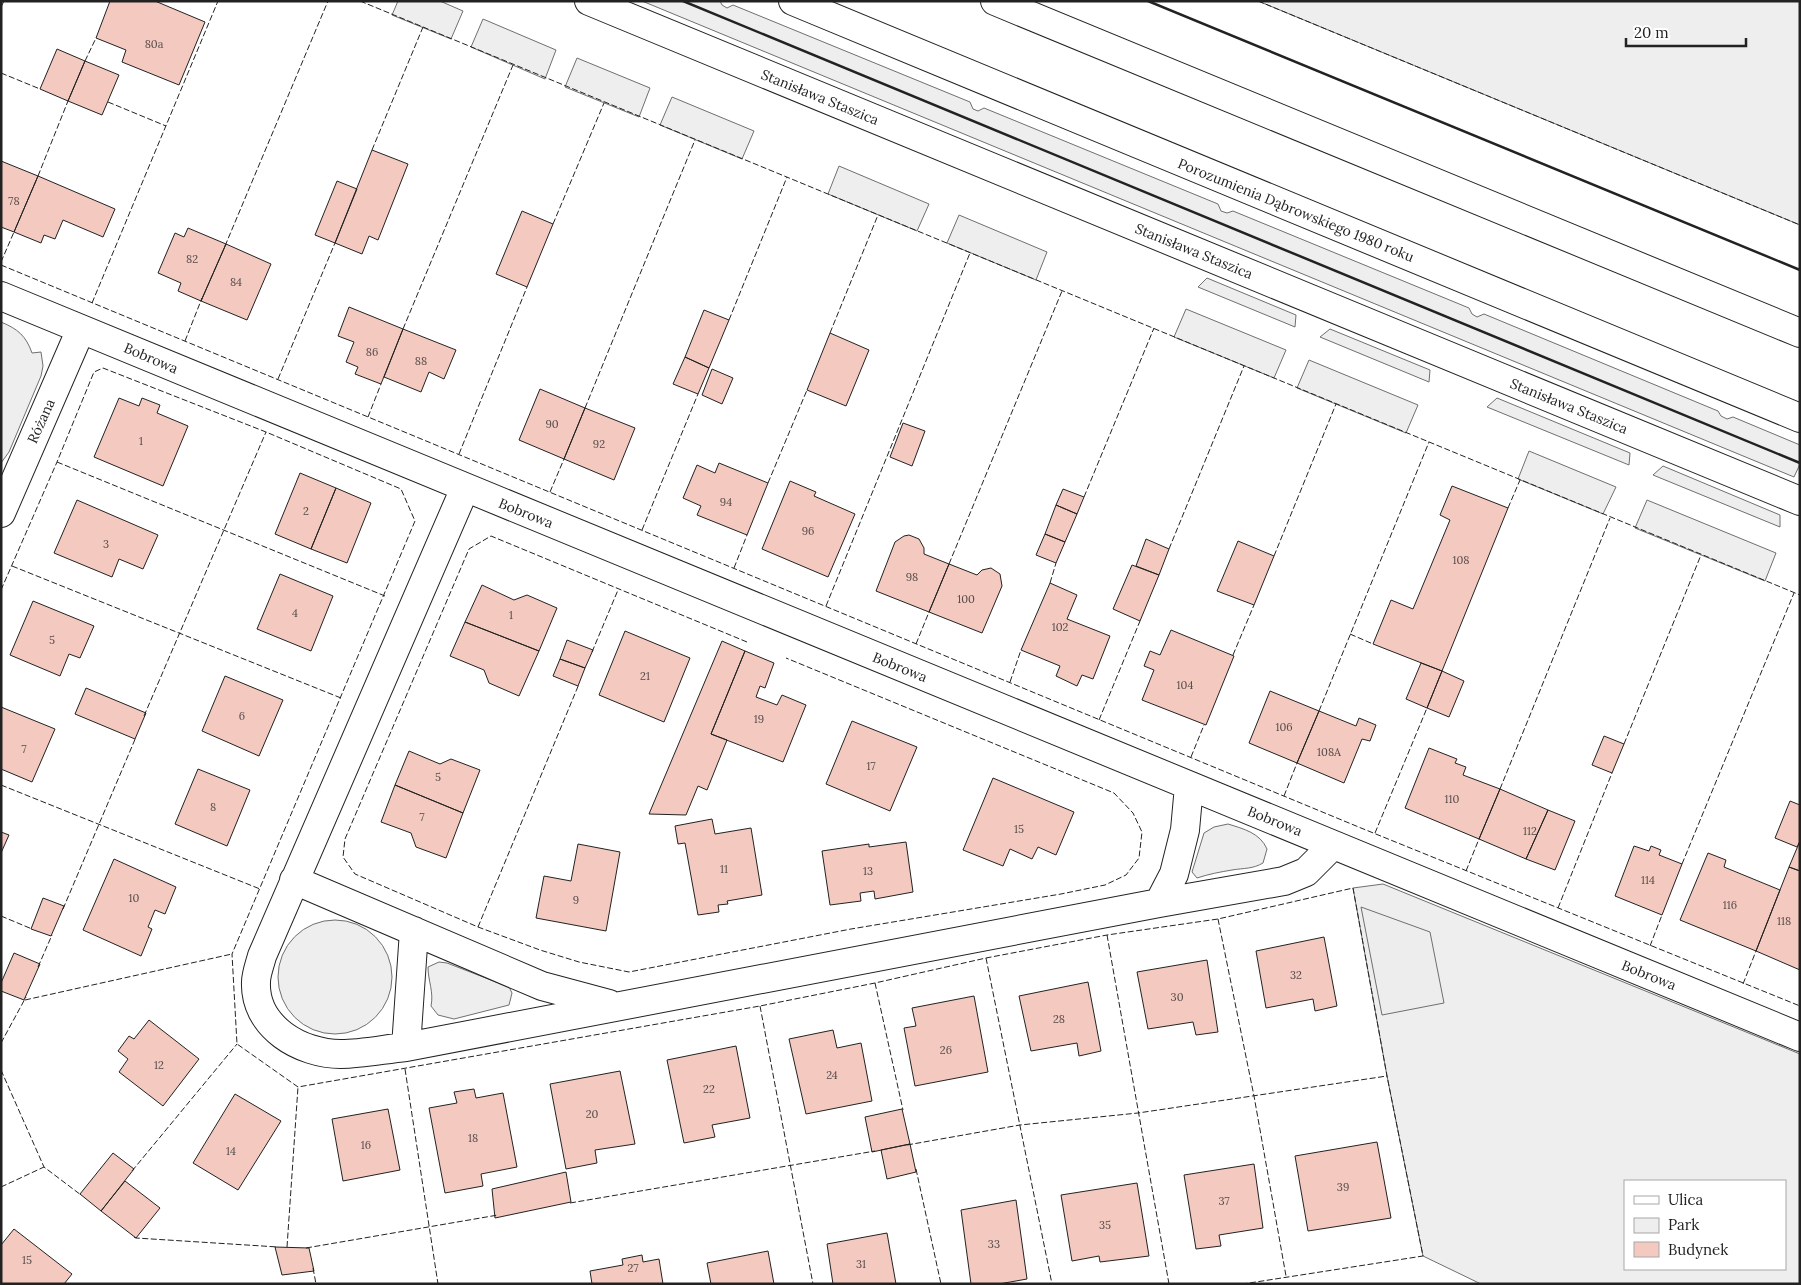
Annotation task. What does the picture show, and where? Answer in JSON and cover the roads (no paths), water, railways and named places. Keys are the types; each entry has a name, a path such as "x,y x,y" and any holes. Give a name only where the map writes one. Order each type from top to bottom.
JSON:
{"street":[{"name":"Stanisława Staszica","path":"589,1 1800,501"},
{"name":"Porozumienia Dąbrowskiego 1980 roku","path":"793,1 1800,418"},
{"path":"995,1 1800,333"},
{"name":"Bobrowa","path":"1,296 1800,1037"},
{"name":"Różana","path":"1,513 81,329"},
{"path":"465,488 262,956 256,983 260,1006 272,1027 294,1043 316,1052 341,1054 406,1047 1159,903 1284,881 1306,872 1333,845"},
{"path":"1159,903 1174,874 1185,830 1189,786"},
{"path":"294,880 542,986 617,1006"},
{"path":"406,1047 414,931"}]}
